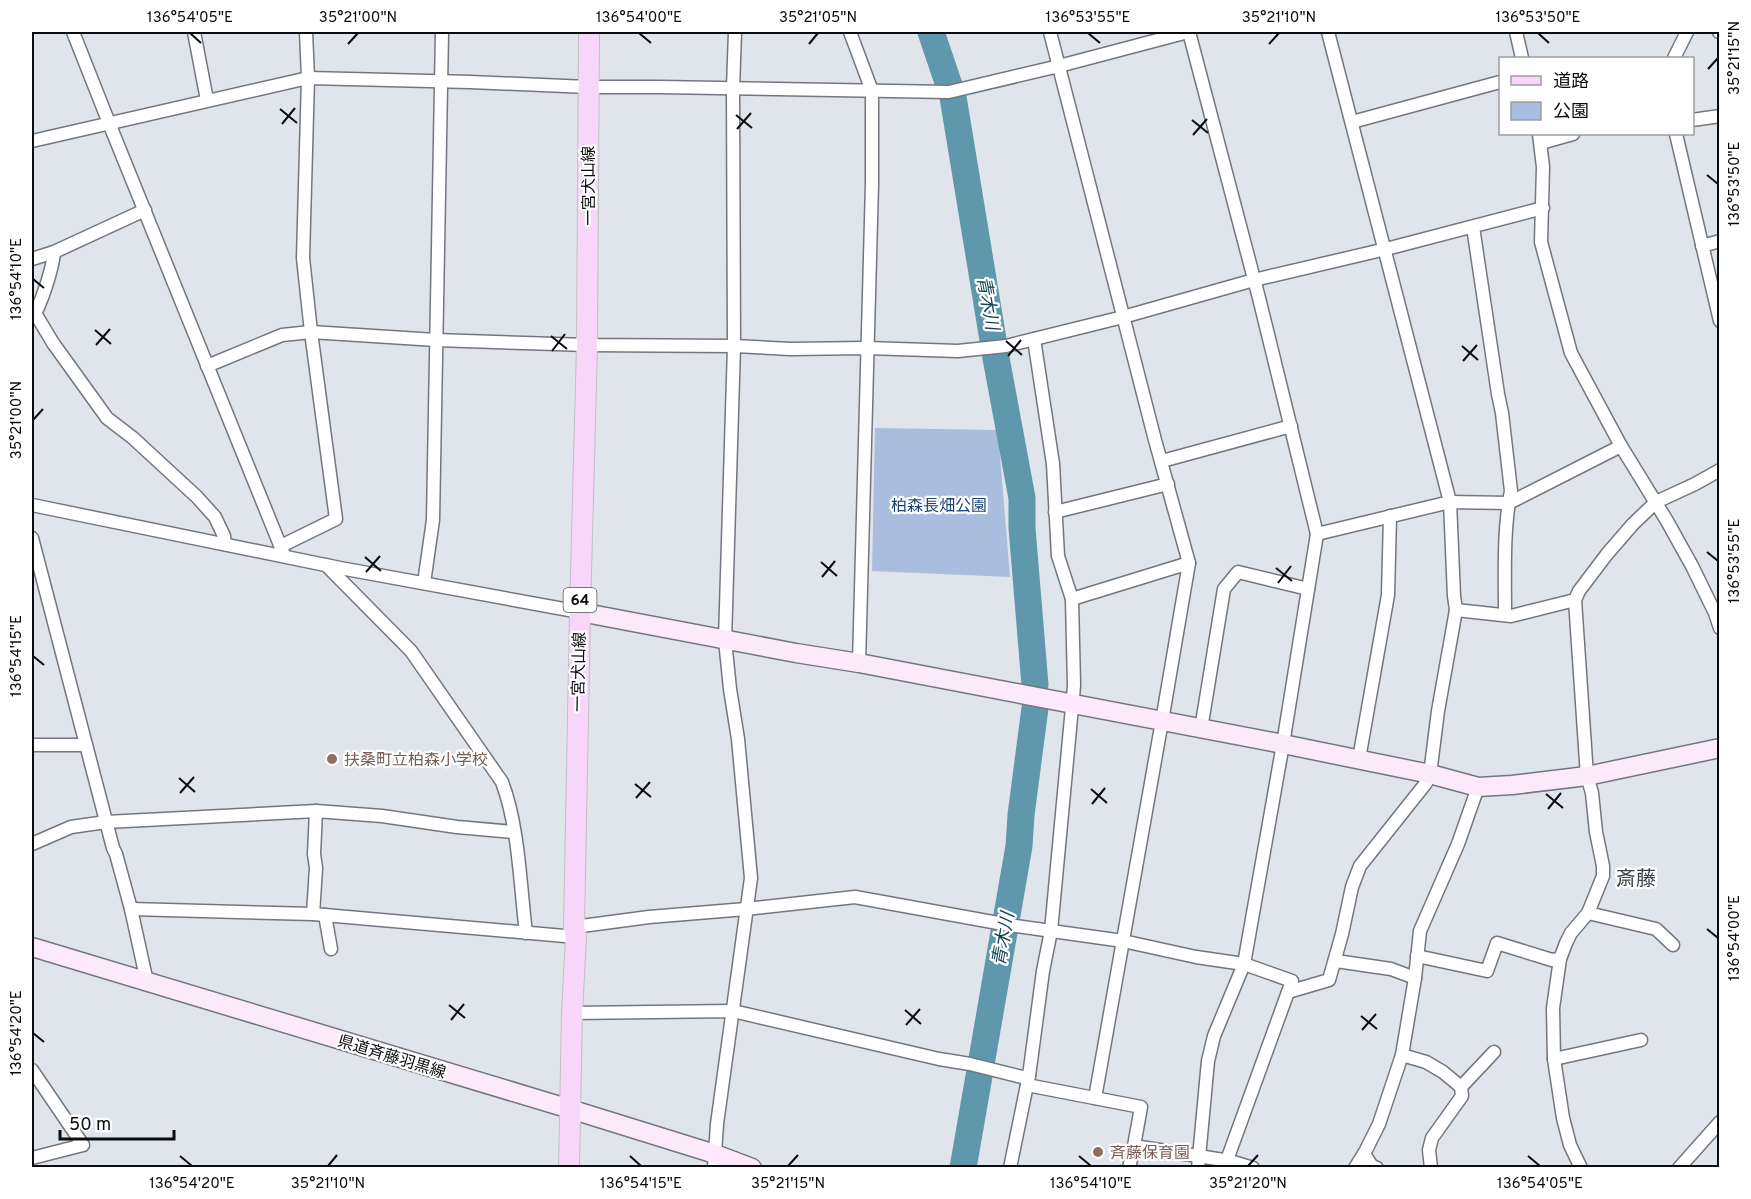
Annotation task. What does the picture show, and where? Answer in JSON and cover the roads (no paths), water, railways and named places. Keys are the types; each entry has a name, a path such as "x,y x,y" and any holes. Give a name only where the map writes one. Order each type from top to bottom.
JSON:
{"main road":[{"name":"一宮犬山線","path":"569,1167 587,345 589,32"}],"street":[{"path":"73,32 283,551"},
{"path":"195,32 207,100"},
{"path":"283,551 336,519 310,332 303,258 308,78 306,32"},
{"path":"424,583 433,520 442,32"},
{"path":"714,1161 717,1124 752,878 738,738 725,640 734,346 733,88 735,32"},
{"path":"850,32 872,91 872,184 859,663"},
{"path":"1050,32 1189,563 1095,1098"},
{"path":"32,141 308,78 588,87 948,92 1188,32 1254,280 1317,534 1244,964 1214,1036 1208,1061 1198,1162"},
{"path":"1288,992 1329,980 1336,961 1352,887 1360,866 1426,783 1430,774 1438,711 1456,610 1450,502 1328,32"},
{"path":"1516,32 1522,57"},
{"path":"1674,57 1687,32"},
{"path":"1352,122 1499,82"},
{"path":"1694,120 1719,116"},
{"path":"1565,135 1540,138 1543,167 1541,242 1571,352 1621,446 1692,566 1715,613 1719,628"},
{"path":"1676,135 1719,321"},
{"path":"207,366 282,335 310,332 436,340 587,345 958,351 1006,346 1254,280 1386,249 1543,208"},
{"path":"32,259 54,252 145,210"},
{"path":"1473,226 1502,413 1511,491 1505,562 1504,615"},
{"path":"1702,246 1719,241"},
{"path":"54,252 53,262 33,313 107,418 133,438 197,497 215,518 224,536 225,544"},
{"path":"1010,1167 1028,1081 1043,971 1051,931 1074,686 1072,599 1058,556 1053,464 1034,339"},
{"path":"1162,461 1291,426"},
{"path":"1317,534 1450,502 1509,503 1621,446"},
{"path":"1581,1167 1570,1144 1563,1118 1554,1059 1553,1008 1560,959 1571,933 1588,913 1603,876 1592,793 1587,776 1575,600 1579,591 1607,554 1656,502 1719,470"},
{"path":"1055,512 1168,484"},
{"path":"32,505 225,544 283,551 326,565 1283,744 1430,774 1478,787 1587,776 1719,748"},
{"path":"1359,759 1388,595 1390,516"},
{"path":"32,538 42,583 131,909 147,982"},
{"path":"1072,599 1189,563"},
{"path":"326,565 411,651 502,782 509,801 514,832 526,933"},
{"path":"1201,729 1224,589 1238,572 1308,588"},
{"path":"1456,610 1511,616 1575,600"},
{"path":"32,745 86,745"},
{"path":"1355,1167 1379,1124 1402,1055 1422,925 1458,844 1478,787"},
{"path":"32,844 71,826 106,822 316,811 382,816 457,827 514,832"},
{"path":"316,811 314,854 319,915 332,948"},
{"path":"131,909 319,915 526,933 575,932 649,917 855,897 1123,941 1196,957 1244,964 1292,981 1227,1160"},
{"path":"1588,913 1656,929 1673,945"},
{"path":"1417,956 1486,971 1497,943 1552,960 1560,959"},
{"name":"県道斉藤羽黒線","path":"32,947 570,1109 714,1161 752,1167"},
{"path":"1336,961 1391,969 1415,978"},
{"path":"572,1013 733,1011 939,1059 970,1064 1095,1098 1141,1107 1129,1167"},
{"path":"1554,1059 1641,1040"},
{"path":"1461,1088 1494,1052"},
{"path":"1402,1055 1426,1062 1443,1072 1461,1088 1462,1095 1432,1138 1429,1150 1431,1167"},
{"path":"32,1070 83,1145 32,1158"},
{"path":"1679,1167 1719,1122"},
{"path":"1134,1146 1198,1162 1227,1160 1253,1167"},
{"path":"1364,1154 1372,1166 1377,1167"}],"waterway":[{"name":"青木川","path":"931,32 953,97 996,358 1022,498 1022,528 1035,685"},
{"name":"青木川","path":"963,1168 1019,846 1035,708"}],"place":[{"name":"扶桑町立柏森小学校","path":"332,759"},
{"name":"斉藤保育園","path":"1098,1152"}],"district":[{"name":"斎藤","path":"1636,878"}],"park label":[{"name":"柏森長畑公園","path":"939,505"}]}
